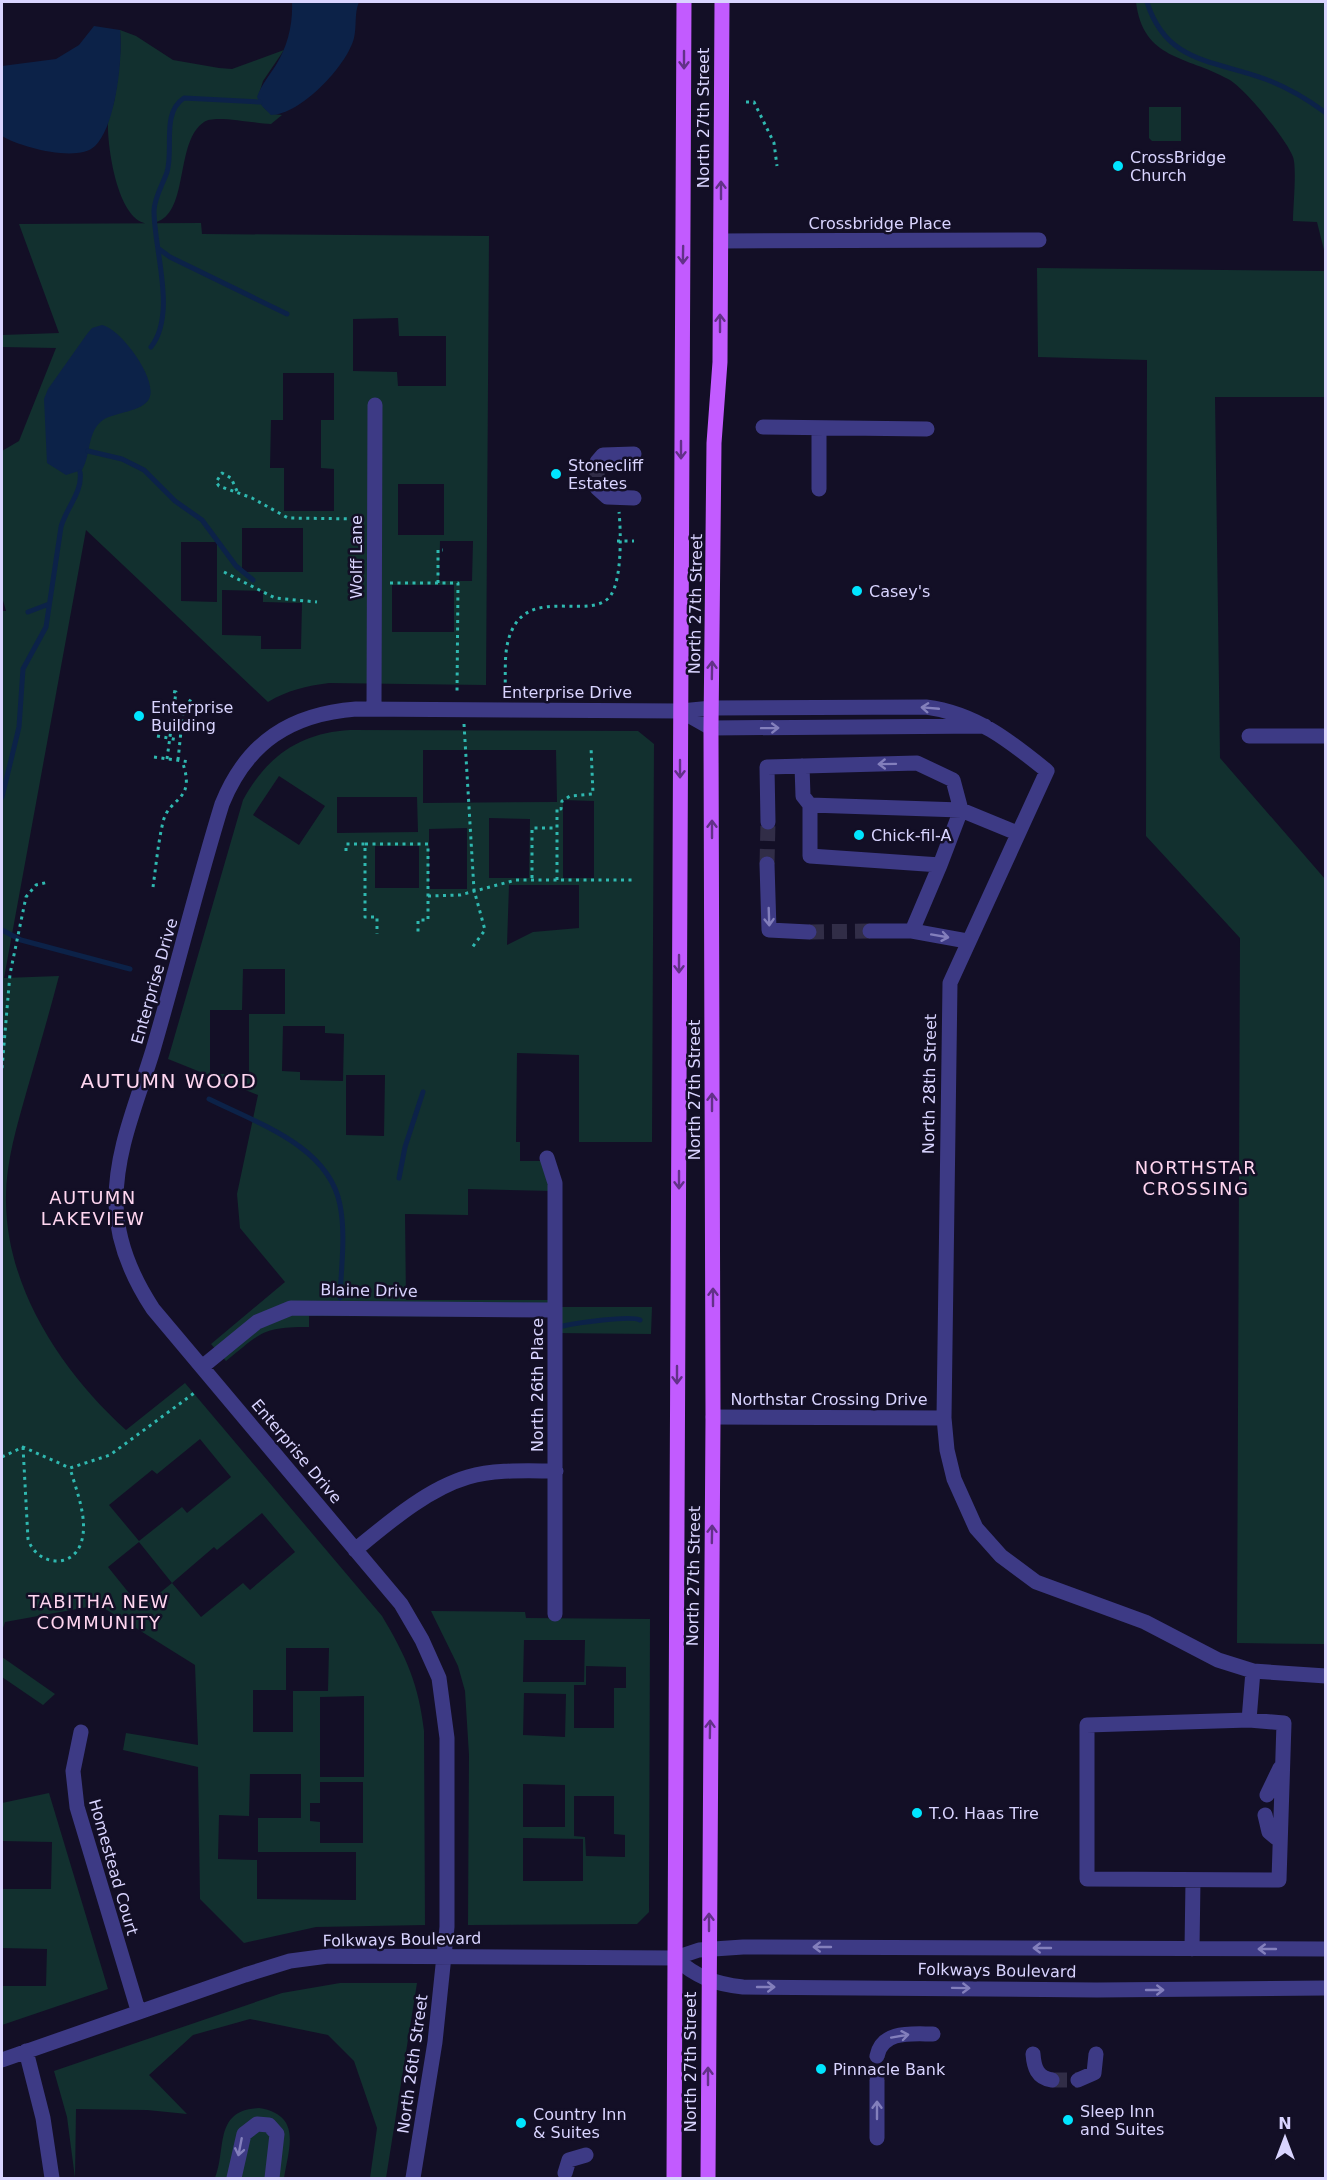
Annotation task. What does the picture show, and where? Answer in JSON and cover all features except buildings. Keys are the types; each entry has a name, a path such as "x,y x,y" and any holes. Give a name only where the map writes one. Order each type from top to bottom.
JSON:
{"main road":[{"name":"North 27th Street","path":"674,2178 684,2"},
{"name":"North 27th Street","path":"708,2178 713,1417 711,728 714,443 720,362 722,2"}],"street":[{"name":"Crossbridge Place","path":"721,241 1039,240"},
{"name":"Wolff Lane","path":"374,708 375,405"},
{"path":"763,427 927,429"},
{"path":"819,429 819,489"},
{"path":"597,462 603,455 634,454"},
{"path":"597,488 607,497 634,498"},
{"name":"Enterprise Drive","path":"444,1955 448,1808 447,1731 441,1686 422,1640 409,1615 153,1309 127,1260 119,1234 116,1204 123,1144 155,1043 221,809 238,771 268,739 295,722 326,712 374,708 681,711 712,708 926,707 951,710 985,726 1009,740 1047,771"},
{"name":"Enterprise Drive","path":"681,711 711,728 985,726"},
{"path":"1249,736 1326,736"},
{"path":"768,822 767,767 917,763 953,780 961,810 912,931"},
{"path":"802,766 803,796 810,804 810,856 940,865"},
{"name":"North 28th Street","path":"944,1418 950,983 967,941 1047,771"},
{"path":"810,804 961,810 1017,833"},
{"path":"767,864 769,930 809,932"},
{"path":"870,931 912,931 967,941"},
{"name":"North 26th Place","path":"547,1158 555,1189 555,1614"},
{"name":"Blaine Drive","path":"202,1367 257,1322 291,1308 555,1310"},
{"name":"Northstar Crossing Drive","path":"713,1417 944,1418 947,1450 964,1504 976,1528 1001,1556 1036,1582 1145,1622 1218,1660 1253,1671 1326,1676"},
{"path":"355,1550 429,1496 458,1481 493,1473 556,1471"},
{"path":"1249,1720 1253,1671"},
{"path":"1249,1720 1284,1723 1279,1881 1087,1879 1087,1725 1249,1720"},
{"name":"Homestead Court","path":"81,1732 73,1771 77,1807 138,2010"},
{"path":"1267,1795 1283,1763"},
{"path":"1265,1815 1269,1832 1280,1841"},
{"path":"1192,1949 1193,1880"},
{"name":"Folkways Boulevard","path":"2,2060 138,2010 290,1961 343,1955 675,1958 709,1949 743,1947 1326,1949"},
{"name":"North 26th Street","path":"413,2178 435,2042 444,1955"},
{"name":"Folkways Boulevard","path":"675,1958 689,1970 709,1980 743,1987 1120,1990 1326,1988"},
{"path":"877,2056 880,2046 892,2037 933,2034"},
{"path":"26,2051 43,2118 52,2178"},
{"path":"1034,2054 1036,2070 1044,2078 1052,2080"},
{"path":"1078,2080 1094,2073 1096,2054"},
{"path":"877,2081 877,2138"},
{"path":"234,2178 244,2134 250,2127 260,2124 272,2127 278,2137 272,2178"},
{"path":"565,2173 569,2160 586,2155"}],"path":[{"path":"746,102 754,102 771,137 777,166"},
{"path":"237,491 229,476 222,473 218,476 217,484 237,491 288,518 374,518"},
{"path":"505,690 506,652 515,624 529,611 539,608 603,602 610,596 615,585 619,541 634,541"},
{"path":"438,583 438,550 443,550"},
{"path":"224,572 275,598 317,602"},
{"path":"167,759 176,692 171,691"},
{"path":"153,887 163,821 184,793 187,772 180,761 179,740 185,707 191,699"},
{"path":"174,705 185,707"},
{"path":"157,736 179,740"},
{"path":"557,880 557,808 561,809 564,799 593,794 591,747"},
{"path":"154,757 190,762"},
{"path":"531,879 531,828 557,828"},
{"path":"346,851 346,844 428,844 428,920 418,920 418,934"},
{"path":"365,844 365,917 377,917 377,934"},
{"path":"428,896 456,896 516,880 635,880"},
{"path":"2,1068 10,974 29,891 36,885 49,882"},
{"path":"471,950 485,930 474,890"},
{"path":"2,1457 23,1447 70,1468 110,1455 197,1391"},
{"path":"23,1447 28,1539 33,1551 44,1560 55,1562 68,1556 78,1548 81,1541 81,1513 70,1468"}],"green space":[{"path":"1136,2 1325,2 1325,254 1317,222 1293,221 1295,178 1293,157 1274,127 1244,92 1228,79 1169,54 1157,46 1140,21"},
{"path":"120,30 136,36 173,60 219,68 232,69 284,50 263,81 258,97 267,110 282,115 271,124 226,119 204,122 195,131 189,143 175,201 169,212 161,220 147,223 135,218 126,206 119,189 110,152 108,121 114,102 118,75"},
{"path":"1149,107 1181,107 1181,141 1152,141 1149,138"},
{"path":"201,223 202,234 489,236 486,685 329,683 297,689 268,702 86,530 4,978 59,976 16,1131 7,1174 6,1202 9,1235 16,1267 28,1298 43,1328 81,1383 126,1430 185,1383 382,1616 410,1671 422,1714 425,1925 316,1927 244,1943 200,1899 198,1767 123,1750 126,1733 198,1745 195,1665 99,1605 5,1622 2,1631 2,611 6,611 2,597 2,451 19,441 56,348 2,347 2,335 59,333 19,224","holes":["398,318 399,336 446,336 446,386 398,386 397,372 353,371 353,319","283,373 334,373 334,420 321,420 321,468 334,469 334,511 284,511 284,468 270,468 271,420 283,420","398,484 444,484 444,535 398,535","242,528 303,528 303,572 242,572","440,541 473,541 472,581 439,581","181,542 217,542 217,602 181,601","392,585 454,585 454,632 392,632","222,590 263,591 263,602 302,603 301,649 261,649 261,636 222,635","200,1439 231,1477 187,1513 182,1507 139,1541 109,1505 152,1470 157,1474","262,1513 295,1552 250,1590 243,1583 201,1617 172,1583 214,1547 217,1550","139,1542 172,1583 141,1608 108,1567","286,1648 329,1648 328,1691 293,1691 293,1732 253,1732 253,1690 286,1690","364,1696 364,1777 320,1777 320,1697","250,1774 301,1774 301,1818 258,1818 258,1852 356,1852 356,1900 257,1899 257,1860 218,1859 219,1815 249,1816","320,1782 363,1782 363,1843 320,1843 320,1822 310,1821 310,1803 320,1803"]},
{"path":"1037,268 1325,271 1325,397 1215,397 1220,758 1325,879 1325,1644 1237,1643 1240,938 1146,836 1147,360 1038,357"},
{"path":"350,730 638,731 654,744 652,1142 579,1142 579,1055 517,1053 516,1142 520,1142 520,1161 552,1161 553,1191 468,1189 468,1215 405,1214 406,1300 555,1300 555,1307 652,1307 651,1334 554,1333 554,1317 309,1316 309,1327 281,1328 263,1333 226,1361 211,1344 285,1282 240,1228 237,1194 258,1095 168,1059 243,800 252,784 274,759 300,742 332,732","holes":["423,750 556,750 557,802 423,803","279,776 325,806 299,845 253,815","337,797 417,797 418,832 337,833","563,800 594,801 594,878 563,878","489,818 530,819 529,878 489,878","467,828 467,889 429,889 429,829","375,846 419,846 419,888 375,888","509,885 579,885 579,928 533,932 507,945","243,969 285,969 285,1014 249,1014 249,1074 210,1074 210,1010 242,1010","283,1026 325,1026 325,1033 344,1034 343,1081 300,1080 300,1072 282,1071","346,1075 385,1075 384,1136 346,1135"]},
{"path":"431,1611 525,1612 526,1618 650,1619 649,1912 637,1924 468,1925 469,1755 465,1691 458,1666","holes":["524,1640 585,1640 584,1682 523,1682","586,1666 626,1667 626,1688 614,1688 614,1728 574,1728 574,1685 586,1685","524,1693 566,1694 565,1737 523,1735","523,1784 565,1785 565,1827 523,1827","574,1796 614,1796 614,1834 625,1835 625,1857 586,1856 585,1837 574,1836","523,1838 583,1839 583,1881 523,1881"]},
{"path":"2,1657 55,1694 43,1705 2,1677"},
{"path":"49,1793 108,1989 2,2025 2,1986 46,1986 47,1949 2,1948 2,1889 51,1889 52,1842 2,1841 2,1803"},
{"path":"340,1983 417,1983 386,2178 370,2178 377,2128 354,2061 328,2035 250,2019 193,2035 149,2075 187,2114 147,2110 76,2109 75,2178 67,2117 54,2071 282,1993"},
{"path":"259,2108 273,2112 287,2125 290,2144 284,2178 215,2178 228,2123 244,2110"}],"water":[{"path":"292,2 359,2 354,38 342,62 321,87 295,107 283,113 271,115 257,97 287,42 292,18"},
{"path":"94,26 120,30 121,42 113,108 102,136 95,146 87,151 63,153 22,145 2,136 2,66 56,59 79,45"},
{"path":"102,325 118,335 136,356 148,380 151,390 149,399 141,407 103,420 94,430 82,470 66,475 47,463 44,399 48,389 87,334 92,328"}],"waterway":[{"path":"1147,2 1155,22 1166,37 1179,48 1210,62 1273,82 1326,113"},
{"path":"151,347 159,333 163,300 154,206 169,163 169,132 173,113 184,98 260,102"},
{"path":"159,249 170,257 287,314"},
{"path":"88,451 122,459 144,470 175,501 202,520 236,566 253,580"},
{"path":"2,797 19,727 23,669 46,627 61,527 77,493 80,472"},
{"path":"28,612 49,604"},
{"path":"2,930 21,940 130,969"},
{"path":"399,1178 405,1147 423,1092"},
{"path":"209,1099 288,1139 322,1167 333,1184 342,1216 340,1298"},
{"path":"563,1326 615,1319 640,1320"}],"tunnel":[{"path":"597,462 597,488"},
{"path":"767,864 768,822"},
{"path":"809,932 870,931"},
{"path":"877,2056 877,2081"},
{"path":"1052,2080 1078,2080"}],"place":[{"name":"CrossBridge Church","path":"1118,166"},
{"name":"Stonecliff Estates","path":"556,474"},
{"name":"Casey's","path":"857,591"},
{"name":"Enterprise Building","path":"139,716"},
{"name":"Chick-fil-A","path":"859,835"},
{"name":"T.O. Haas Tire","path":"917,1813"},
{"name":"Pinnacle Bank","path":"821,2069"},
{"name":"Sleep Inn and Suites","path":"1068,2120"},
{"name":"Country Inn & Suites","path":"521,2123"}],"district":[{"name":"AUTUMN WOOD","path":"169,1081"},
{"name":"NORTHSTAR CROSSING","path":"1196,1178"},
{"name":"AUTUMN LAKEVIEW","path":"93,1208"},
{"name":"TABITHA NEW COMMUNITY","path":"99,1612"}]}
